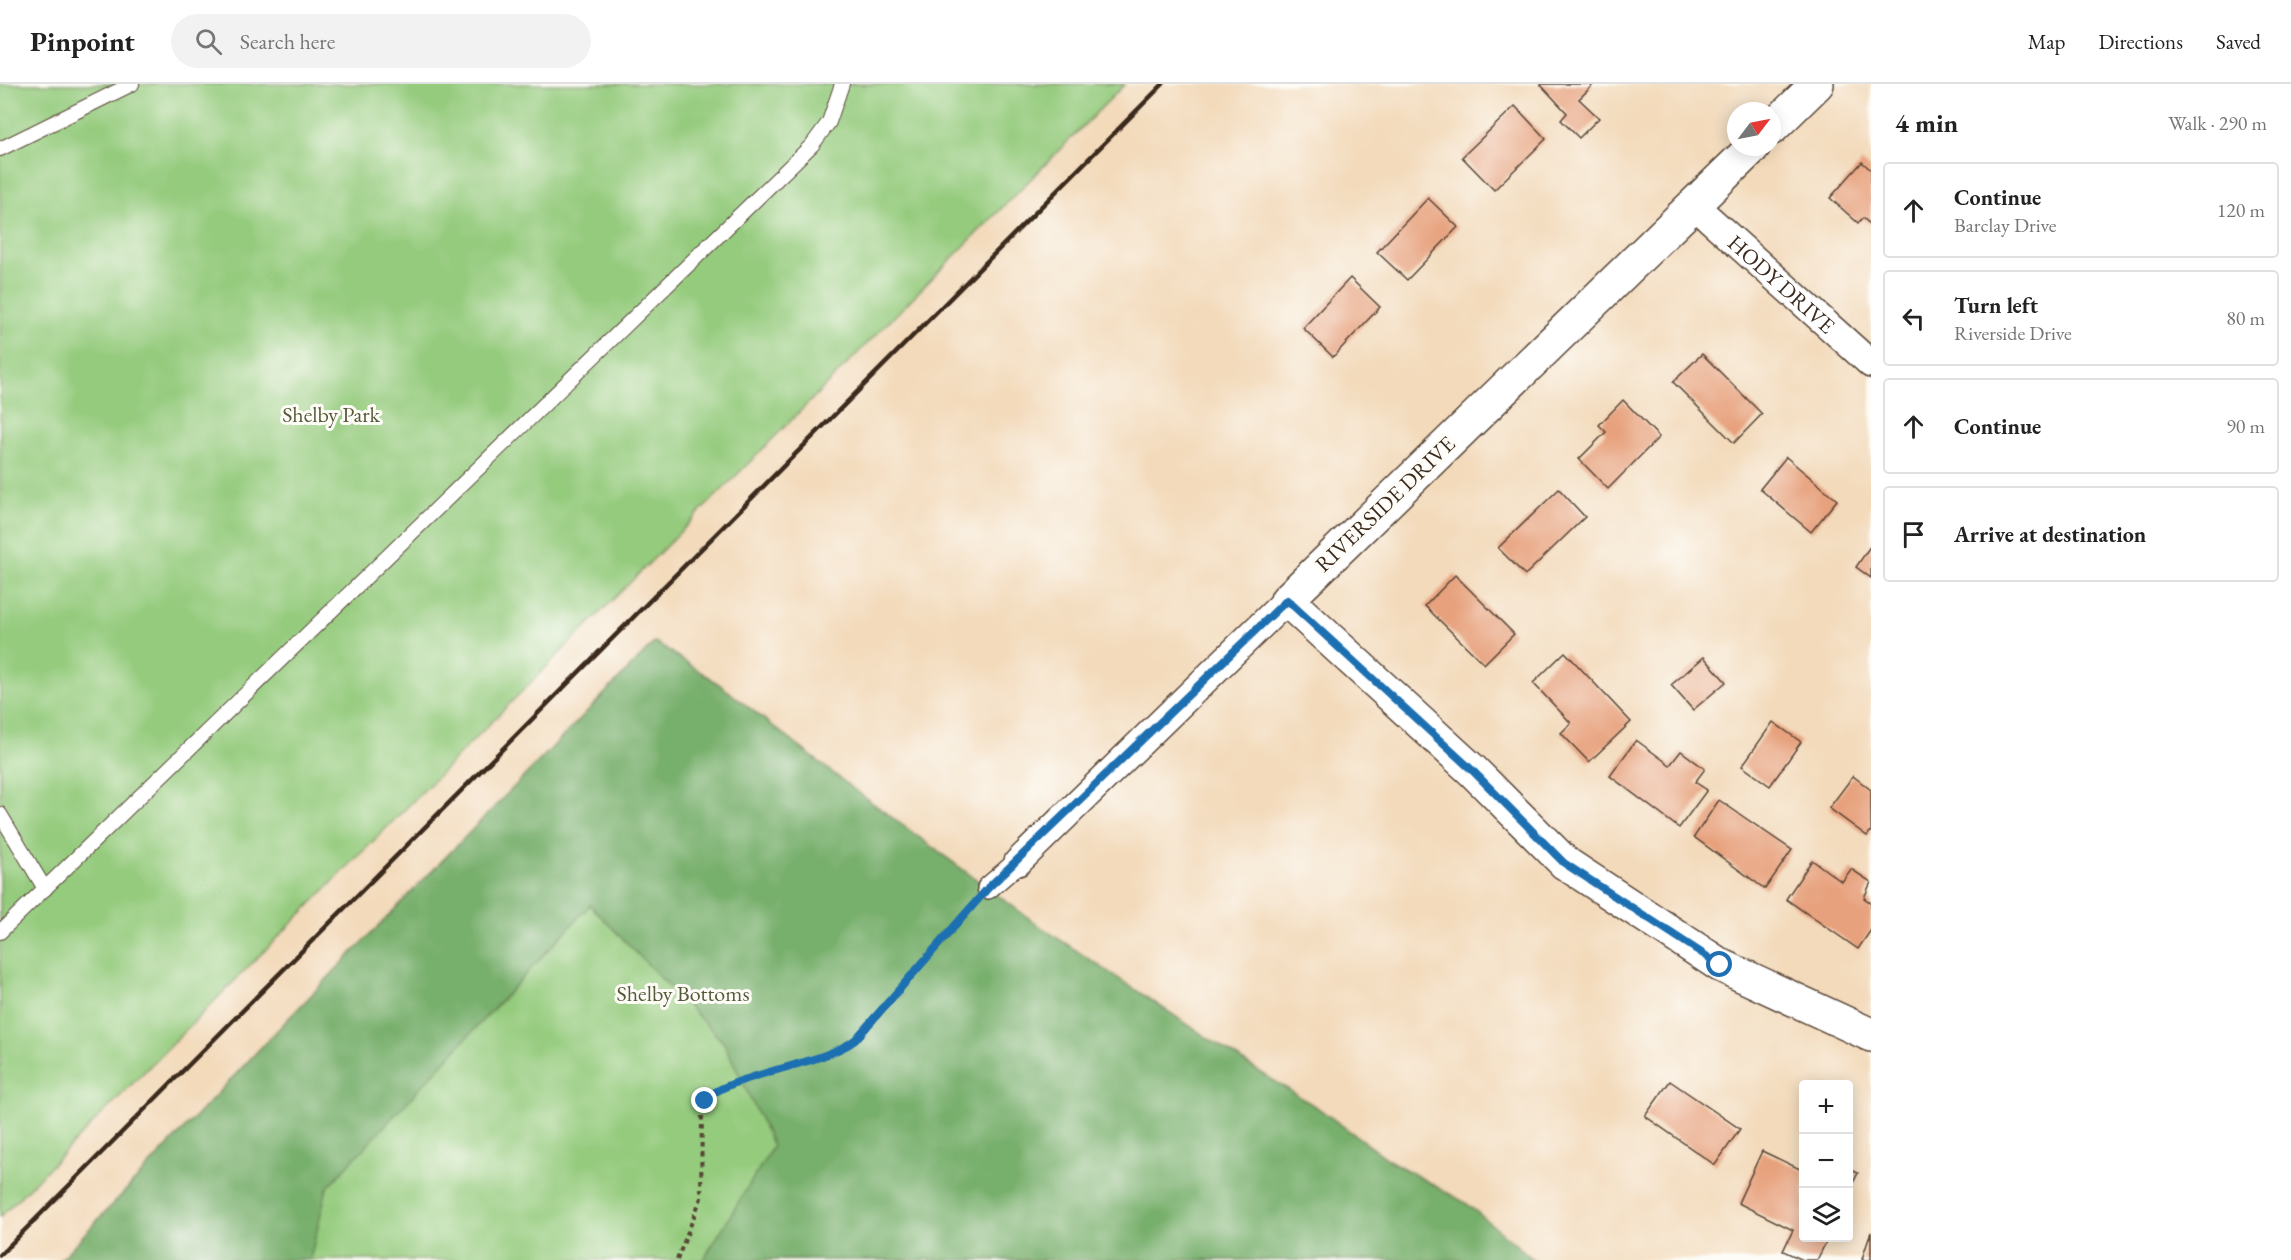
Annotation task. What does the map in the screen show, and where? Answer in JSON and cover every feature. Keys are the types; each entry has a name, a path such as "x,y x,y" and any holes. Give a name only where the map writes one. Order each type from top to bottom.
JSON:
{"street":[{"path":"1781,119 1817,84"},
{"name":"RIVERSIDE DRIVE","path":"1018,862 1744,156"},
{"name":"HODY DRIVE","path":"1694,205 1871,364"},
{"path":"1287,600 1473,771 1564,863 1720,965 1871,1035"},
{"path":"988,888 1018,862"}],"lane":[{"path":"0,149 132,84"},
{"path":"0,932 812,145 829,122 842,84"},
{"path":"0,814 45,889"}],"path":[{"path":"677,1260 701,1198 703,1107 713,1091 809,1062 842,1049 862,1034 988,888"}],"green space":[{"name":"Shelby Park","path":"0,84 1125,84 0,1217"},
{"name":"Shelby Bottoms","path":"655,642 719,684 852,788 1038,925 1247,1064 1318,1108 1392,1162 1466,1203 1534,1260 60,1260 288,1019"},
{"name":"Shelby Bottoms","path":"655,642 719,684 852,788 1038,925 1247,1064 1318,1108 1392,1162 1466,1203 1534,1260 703,1260 773,1146 724,1043 590,905 327,1188 310,1260 60,1260 288,1019"}],"building":[{"path":"1540,84 1594,84 1579,99 1599,118 1579,138 1561,120 1567,113"},
{"path":"1515,106 1546,139 1494,190 1462,157"},
{"path":"1862,162 1871,170 1871,225 1863,218 1858,223 1830,198"},
{"path":"1428,198 1458,227 1407,280 1377,252"},
{"path":"1350,278 1380,307 1333,357 1303,328"},
{"path":"1702,354 1762,414 1734,443 1673,382"},
{"path":"1623,400 1659,437 1608,489 1579,459 1606,432 1599,425"},
{"path":"1786,457 1837,500 1811,532 1760,489"},
{"path":"1559,489 1585,517 1525,575 1498,548"},
{"path":"1871,545 1871,578 1856,567"},
{"path":"1455,575 1514,634 1484,664 1425,606"},
{"path":"1565,652 1631,722 1589,762 1561,733 1571,723 1533,683"},
{"path":"1704,657 1726,682 1693,710 1671,685"},
{"path":"1773,722 1801,742 1770,786 1742,766"},
{"path":"1636,740 1670,765 1681,751 1705,769 1695,782 1707,790 1679,828 1610,776"},
{"path":"1853,776 1871,790 1871,831 1867,836 1829,808"},
{"path":"1719,800 1792,850 1765,889 1694,837"},
{"path":"1812,860 1842,882 1851,869 1871,882 1864,898 1871,903 1871,930 1858,949 1786,899"},
{"path":"1670,1081 1740,1129 1715,1165 1645,1116"},
{"path":"1762,1151 1799,1169 1799,1242 1826,1242 1817,1260 1803,1260 1783,1251 1793,1230 1738,1203"},
{"path":"1853,1170 1858,1173 1853,1183"},
{"path":"1871,1232 1871,1260 1865,1260 1862,1259"}],"railway":[{"path":"0,1255 1163,84"}],"route":[{"path":"705,1101 713,1091 722,1087 834,1053 862,1034 988,888 1018,862 1287,600 1473,771 1564,863 1720,965"}]}
